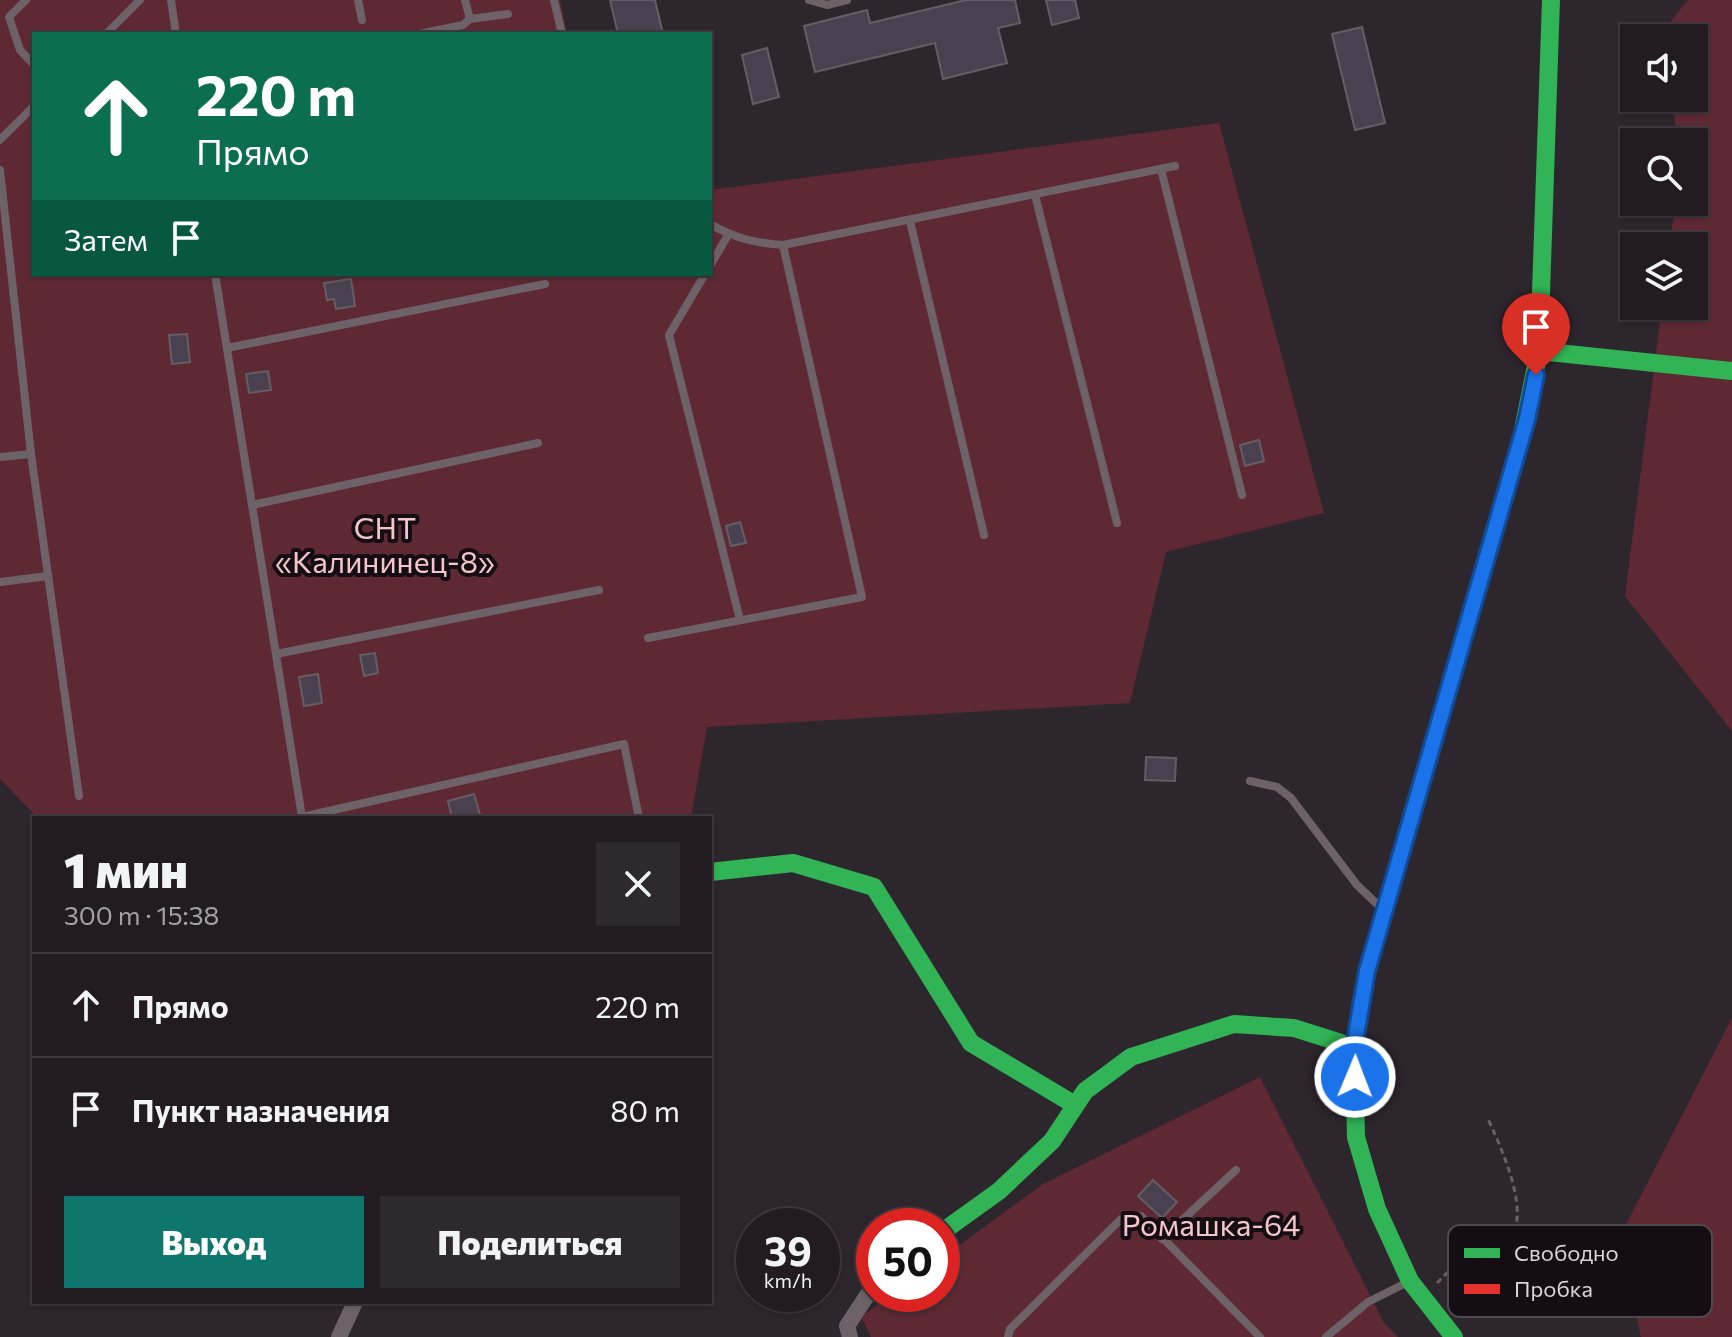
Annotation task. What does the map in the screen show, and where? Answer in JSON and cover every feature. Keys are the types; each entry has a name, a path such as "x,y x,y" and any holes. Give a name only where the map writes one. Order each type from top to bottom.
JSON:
{"main road":[{"path":"1454,1337 1410,1281 1377,1209 1356,1137 1354,1047 1367,971 1527,419 1539,351 1551,0"},
{"path":"1539,351 1732,371"},
{"path":"712,872 793,863 874,887 971,1043 1075,1105"},
{"path":"960,1219 999,1191 1052,1141 1085,1091 1131,1057 1234,1024 1294,1028 1354,1047"}],"street":[{"path":"339,1337 354,1304"},
{"path":"850,1337 847,1326 856,1312"}],"lane":[{"path":"26,0 9,17 20,50 32,63"},
{"path":"108,32 140,0"},
{"path":"171,0 176,32"},
{"path":"358,0 362,20"},
{"path":"465,0 470,19"},
{"path":"554,0 562,32"},
{"path":"809,0 827,5 847,0"},
{"path":"429,32 463,25 470,19 508,14"},
{"path":"0,140 32,108"},
{"path":"712,225 728,235 753,243 783,245 1175,166"},
{"path":"1161,169 1242,495"},
{"path":"0,170 31,454 79,796"},
{"path":"1035,195 1117,523"},
{"path":"910,221 984,535"},
{"path":"712,263 728,235"},
{"path":"648,638 862,597 783,245"},
{"path":"215,276 302,816"},
{"path":"704,276 669,335 740,620"},
{"path":"227,348 545,284"},
{"path":"252,505 538,443"},
{"path":"0,457 31,454"},
{"path":"0,582 48,576"},
{"path":"276,654 599,590"},
{"path":"306,816 624,744 639,816"},
{"path":"1250,781 1277,787 1291,798 1357,885 1384,910"},
{"path":"1162,1239 1236,1170"},
{"path":"1008,1337 1010,1329 1121,1219 1141,1216 1260,1337"},
{"path":"1326,1337 1368,1302 1410,1281"}],"path":[{"path":"1487,1117 1507,1159 1517,1225"},
{"path":"1422,1297 1448,1272"}],"green space":[{"name":"СНТ «Калининец-8»","path":"0,0 560,0 567,32 32,32 32,276 712,276 712,190 1219,123 1324,513 1166,552 1130,703 707,727 691,816 42,816 34,814 0,779"},
{"path":"1688,0 1732,0 1732,731 1625,596 1660,320 1708,320 1708,232 1672,232 1673,216 1708,216 1708,128 1676,128 1674,112 1708,112 1708,24 1669,24"},
{"path":"1732,1018 1732,1337 1641,1337 1637,1317 1712,1317 1712,1225 1626,1225"},
{"name":"Ромашка-64","path":"1260,1077 1384,1323 1398,1337 871,1337 861,1317 868,1312 960,1312 960,1245 1043,1184"}],"building":[{"path":"610,0 655,0 663,32 618,32"},
{"path":"966,0 1015,0 1020,23 998,28 1007,63 943,79 935,43 815,72 804,26 867,10 870,23"},
{"path":"1046,0 1075,0 1079,18 1052,25"},
{"path":"1362,27 1385,123 1355,130 1332,34"},
{"path":"767,48 779,97 753,104 742,55"},
{"path":"351,279 355,306 336,309 334,299 327,300 324,283"},
{"path":"187,334 190,362 172,364 169,335"},
{"path":"268,371 271,390 249,393 246,374"},
{"path":"1259,440 1264,461 1245,466 1240,445"},
{"path":"740,522 746,543 731,546 726,526"},
{"path":"375,653 378,673 364,676 360,655"},
{"path":"318,674 322,703 304,706 299,677"},
{"path":"1146,757 1176,758 1175,781 1145,780"},
{"path":"474,794 480,816 452,816 448,801"},
{"path":"1153,1180 1177,1202 1162,1218 1138,1196"}],"traffic: fast":[{"path":"1522,435 1539,351 1551,0"},
{"path":"1539,351 1732,371"},
{"path":"1453,673 1367,971 1354,1047 1356,1137 1377,1209 1410,1281 1454,1337"},
{"path":"712,872 793,863 874,887 971,1043 1075,1105"},
{"path":"960,1219 999,1191 1052,1141 1085,1091 1131,1057 1234,1024 1294,1028 1354,1047"}],"traffic: jam":[{"path":"1453,673 1522,435"}],"route":[{"path":"1355,1077 1354,1047 1367,971 1527,419 1536,375"}]}
